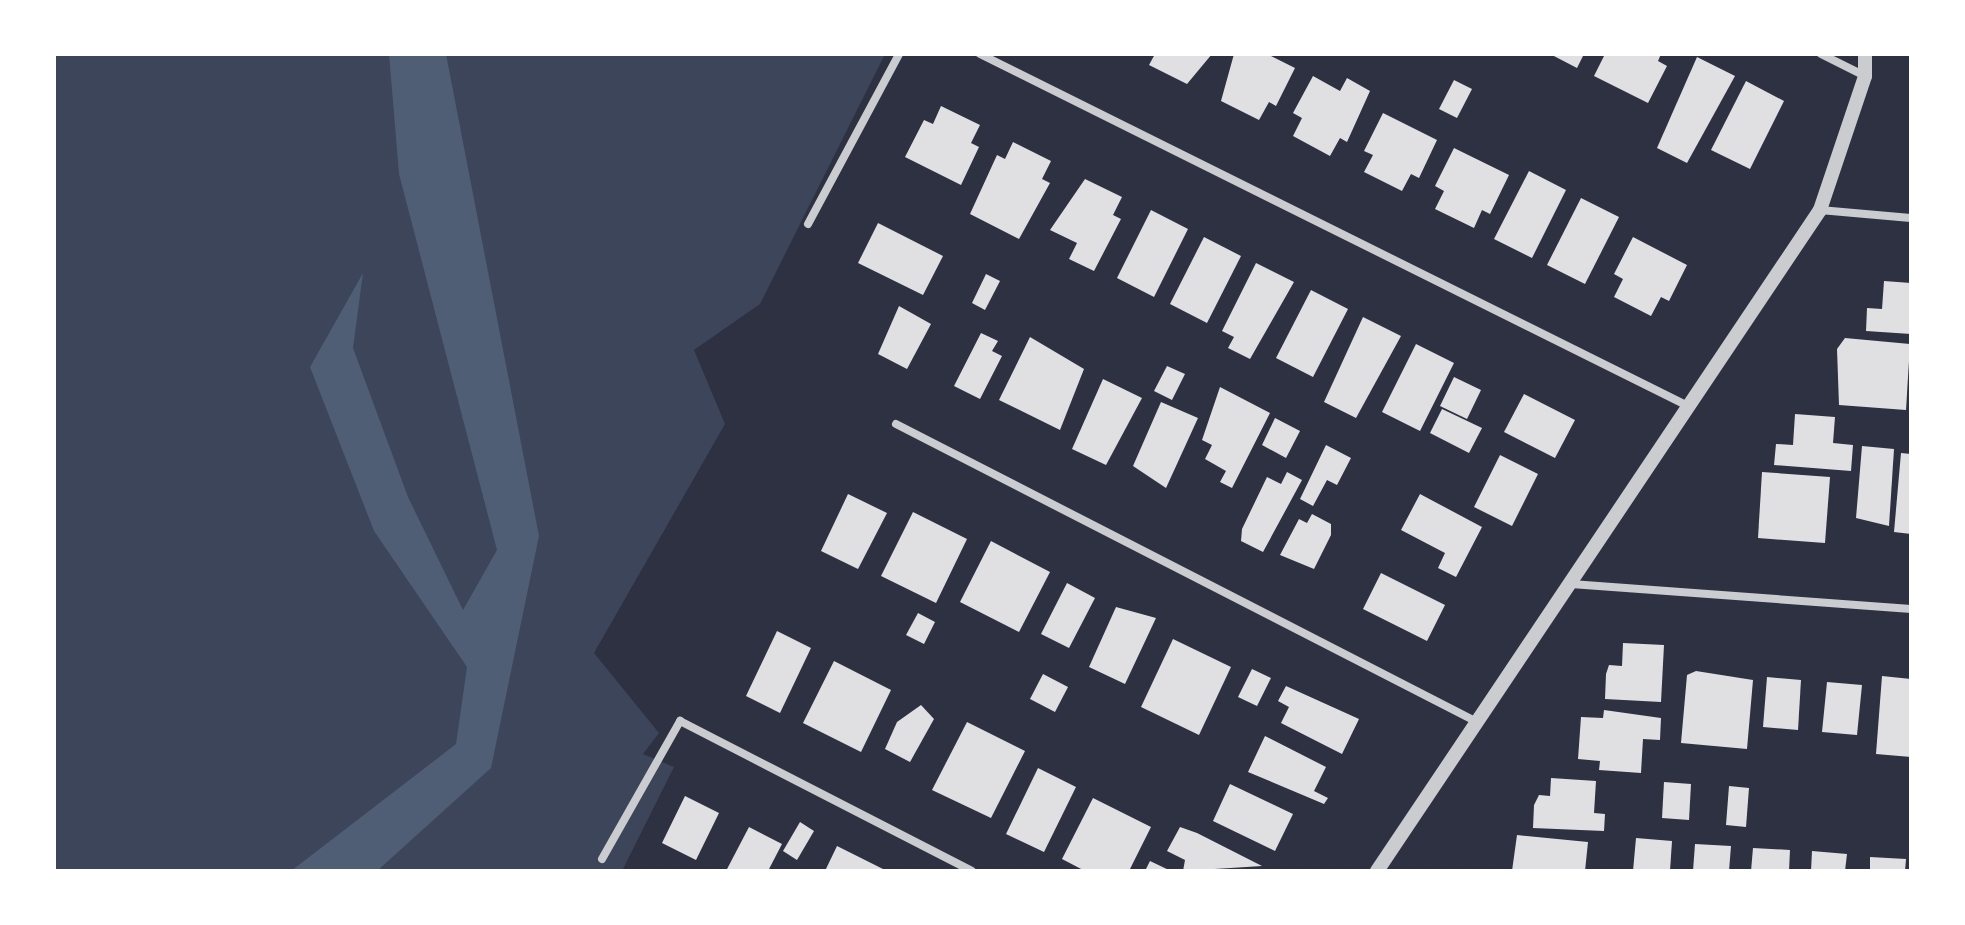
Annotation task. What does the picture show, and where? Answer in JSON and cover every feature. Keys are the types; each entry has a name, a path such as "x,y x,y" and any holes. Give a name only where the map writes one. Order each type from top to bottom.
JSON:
{"street":[{"path":"808,224 899,54"},
{"path":"980,54 1688,406"},
{"path":"1821,54 1865,76"},
{"path":"1377,871 1820,210 1865,76 1865,54"},
{"path":"1820,210 1911,218"},
{"path":"896,424 1477,722"},
{"path":"1571,584 1911,609"},
{"path":"602,859 680,721 967,870"}],"shaded area":[{"path":"54,54 885,54 760,304 694,350 725,424 594,653 659,733 643,754 674,767 622,871 54,871"},
{"path":"389,54 446,54 539,536 491,768 377,871 291,871 456,744 467,667 374,531 310,367 363,273 353,348 408,497 463,610 497,550 399,174"}],"building":[{"path":"1155,54 1212,54 1187,84 1149,65"},
{"path":"1234,54 1267,54 1295,68 1276,106 1269,102 1259,120 1221,101"},
{"path":"1550,54 1584,54 1577,68"},
{"path":"1605,54 1661,54 1658,61 1667,66 1648,103 1594,76"},
{"path":"1697,57 1735,76 1687,163 1657,148"},
{"path":"1313,76 1340,91 1347,78 1370,91 1347,142 1340,138 1330,156 1293,136 1302,118 1293,113"},
{"path":"1454,80 1472,89 1457,118 1439,109"},
{"path":"1746,81 1784,101 1750,169 1711,150"},
{"path":"941,106 980,125 971,143 979,147 961,185 905,157 924,120 933,124"},
{"path":"1383,113 1437,140 1419,178 1411,174 1402,191 1364,172 1373,155 1364,151"},
{"path":"1013,142 1051,161 1042,179 1050,183 1019,239 970,214 997,155 1005,159"},
{"path":"1454,148 1509,175 1490,214 1482,210 1474,228 1435,209 1444,191 1435,186"},
{"path":"1529,171 1566,190 1532,258 1494,239"},
{"path":"1085,179 1122,197 1113,215 1121,219 1094,271 1069,259 1077,243 1050,230"},
{"path":"1581,198 1619,217 1585,284 1547,265"},
{"path":"1151,210 1188,229 1154,297 1117,278"},
{"path":"878,223 943,256 923,295 858,263"},
{"path":"1204,237 1241,256 1207,323 1170,304"},
{"path":"1633,237 1687,265 1669,301 1661,297 1651,316 1614,297 1623,279 1614,274"},
{"path":"1256,263 1294,282 1250,359 1228,348 1234,337 1222,331"},
{"path":"986,274 1000,281 985,310 972,303"},
{"path":"1884,281 1911,283 1911,334 1866,331 1867,308 1882,309"},
{"path":"1311,290 1348,309 1313,377 1276,358"},
{"path":"899,306 931,324 907,369 878,354"},
{"path":"1363,317 1401,336 1356,418 1324,402"},
{"path":"981,333 998,341 992,351 1002,356 980,399 954,386"},
{"path":"1030,337 1084,369 1060,430 999,400"},
{"path":"1845,338 1910,344 1906,410 1839,405 1837,349"},
{"path":"1416,344 1454,363 1420,431 1382,412"},
{"path":"1167,366 1185,374 1172,400 1154,391"},
{"path":"1454,377 1481,390 1467,419 1440,406"},
{"path":"1103,379 1142,398 1106,465 1072,449"},
{"path":"1220,387 1270,413 1232,488 1220,482 1226,471 1205,459 1212,445 1202,440"},
{"path":"1524,394 1575,420 1555,458 1504,432"},
{"path":"1161,402 1198,418 1166,488 1133,466"},
{"path":"1442,409 1482,428 1469,453 1430,433"},
{"path":"1795,414 1835,417 1833,443 1853,445 1851,471 1774,465 1776,444 1793,445"},
{"path":"1275,418 1300,431 1286,458 1262,445"},
{"path":"1326,445 1351,458 1337,485 1327,480 1313,506 1300,499"},
{"path":"1862,446 1894,449 1889,526 1856,518"},
{"path":"1901,453 1911,454 1911,534 1894,532"},
{"path":"1500,455 1538,474 1512,526 1474,507"},
{"path":"1287,472 1302,480 1263,552 1241,541 1242,529 1267,477 1281,484"},
{"path":"1762,472 1830,477 1825,543 1758,538"},
{"path":"848,494 887,513 858,569 821,551"},
{"path":"1420,494 1482,527 1456,577 1438,568 1445,553 1401,530"},
{"path":"913,512 967,539 936,603 881,576"},
{"path":"1312,514 1331,524 1331,535 1314,569 1280,555 1299,519 1307,523"},
{"path":"991,541 1050,572 1019,632 960,602"},
{"path":"1381,573 1445,605 1427,641 1363,609"},
{"path":"1067,583 1095,598 1069,648 1041,634"},
{"path":"1116,607 1156,618 1125,684 1089,667"},
{"path":"918,613 935,622 924,644 906,635"},
{"path":"777,631 811,648 780,713 746,696"},
{"path":"1173,639 1231,667 1199,735 1141,707"},
{"path":"1623,643 1664,645 1661,702 1605,699 1606,674 1609,665 1622,666"},
{"path":"834,661 891,690 861,752 803,723"},
{"path":"1252,669 1271,678 1257,706 1238,697"},
{"path":"1696,671 1753,680 1747,749 1681,743 1687,675"},
{"path":"1043,674 1068,687 1055,712 1030,699"},
{"path":"1882,676 1911,679 1911,757 1876,754"},
{"path":"1767,677 1801,680 1798,730 1763,727"},
{"path":"1827,682 1862,685 1857,735 1822,732"},
{"path":"1286,686 1359,719 1342,754 1281,723 1289,707 1278,701"},
{"path":"921,705 934,719 910,762 885,749 897,722"},
{"path":"1604,710 1661,718 1660,740 1643,739 1641,773 1599,770 1600,761 1578,759 1581,717 1603,718"},
{"path":"967,722 1025,751 991,818 932,790"},
{"path":"1265,736 1326,767 1314,791 1328,798 1324,804 1248,772"},
{"path":"1038,768 1076,787 1044,852 1006,834"},
{"path":"1551,778 1596,781 1594,813 1605,814 1604,831 1533,828 1534,805 1539,795 1550,796"},
{"path":"1664,782 1691,784 1689,820 1662,818"},
{"path":"1230,784 1293,814 1275,851 1213,821"},
{"path":"1729,786 1749,788 1746,827 1726,825"},
{"path":"685,796 719,813 696,860 662,843"},
{"path":"1093,798 1151,827 1129,871 1085,871 1062,859"},
{"path":"800,822 814,831 797,860 783,851"},
{"path":"749,827 782,844 768,871 726,871"},
{"path":"1180,827 1262,866 1183,871 1185,860 1167,851"},
{"path":"1517,835 1588,842 1585,871 1512,871"},
{"path":"1636,838 1672,841 1670,871 1633,871"},
{"path":"1695,844 1731,846 1729,871 1693,871"},
{"path":"837,846 887,871 825,871"},
{"path":"1753,848 1790,850 1789,871 1751,871"},
{"path":"1812,851 1847,854 1845,871 1811,871"},
{"path":"1870,857 1906,859 1905,871 1870,871"},
{"path":"1150,861 1171,871 1145,871"}]}
